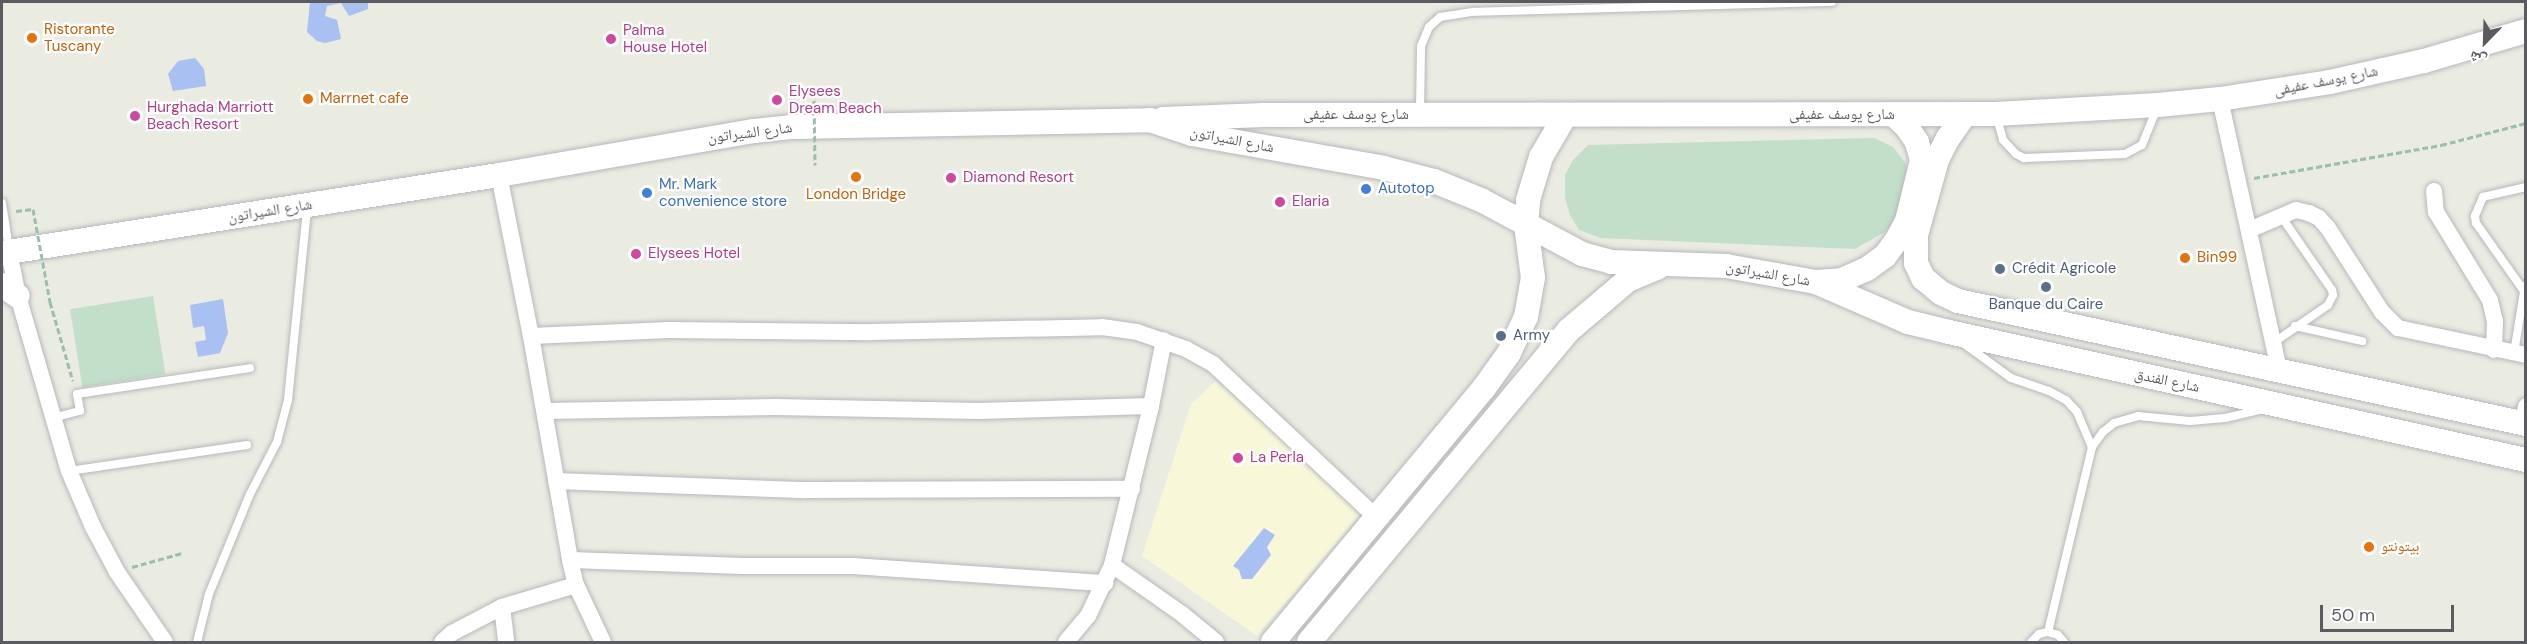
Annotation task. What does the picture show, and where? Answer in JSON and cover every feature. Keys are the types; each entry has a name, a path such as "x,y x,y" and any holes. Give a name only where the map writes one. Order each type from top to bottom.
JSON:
{"street":[{"name":"شارع يوسف عفيفى","path":"1150,120 1263,115 1996,114 2158,105 2220,99 2330,82 2424,61 2526,31"},
{"path":"2220,99 2279,370 2525,418"},
{"path":"1924,184 1948,138 1965,114"},
{"name":"شارع الشيراتون","path":"1894,115 1907,127 1917,142 1922,160 1924,184 1917,235 1916,263 1923,279 1941,293 1958,301 2279,370"},
{"path":"1273,642 1485,388 1509,353 1526,317 1533,278 1526,225 1533,178 1541,157 1565,116"},
{"name":"شارع الشيراتون","path":"5,253 499,175 677,143 794,127 1150,120 1192,134 1384,168 1434,181 1481,200 1582,254 1611,262 1726,266 1816,282 1842,280 1867,269 1885,256 1898,238 1924,184"},
{"path":"499,175 545,411 570,560 576,585 603,642"},
{"path":"2434,191 2436,212 2490,300 2495,321 2494,350"},
{"path":"2249,230 2296,210 2319,218 2382,312 2398,328 2520,354"},
{"path":"5,253 10,291 69,471 93,526 117,572 165,642"},
{"name":"شارع الشيراتون","path":"1309,642 1569,330 1628,280 1665,263"},
{"name":"شارع الفندق","path":"1816,282 1908,322 2526,460"},
{"path":"531,336 669,330 872,332 1102,327 1137,332 1186,349 1213,364 1376,517"},
{"path":"1066,642 1088,616 1106,583 1112,565 1132,489 1164,340"},
{"path":"545,411 775,407 979,411 1151,406"},
{"path":"556,481 806,490 1132,489"},
{"path":"570,560 743,566 853,566 1106,583"},
{"path":"1112,565 1182,614 1216,642"},
{"path":"442,642 452,633 502,607 576,585"},
{"path":"502,607 506,642"}],"lane":[{"path":"1420,115 1421,46 1429,27 1440,17 1473,12 1558,6 1830,2"},
{"path":"1996,114 2003,140 2016,154 2024,158 2125,154 2142,145 2158,105"},
{"path":"2520,354 2525,288 2476,223 2475,216 2483,197 2526,187"},
{"path":"2,203 5,253"},
{"path":"197,642 217,574 250,494 277,442 288,400 308,205"},
{"path":"2273,343 2328,305 2332,290 2281,216"},
{"path":"2295,326 2362,342"},
{"path":"1949,332 2011,378 2049,391 2066,400 2077,412 2092,447"},
{"path":"53,418 80,411 76,394 250,368"},
{"path":"2048,632 2092,447 2103,432 2125,418 2138,416 2190,422 2225,418 2276,405"},
{"path":"69,471 247,445"},
{"path":"2031,642 2038,634 2048,632 2058,635 2064,642"}],"path":[{"path":"814,100 815,165"},
{"path":"2238,181 2441,145 2526,123"},
{"path":"33,209 50,302 76,394"},
{"path":"117,572 183,553"}],"shaded area":[{"path":"1874,138 1893,147 1906,164 1908,180 1898,215 1886,231 1855,249 1601,238 1579,230 1570,215 1565,198 1565,175 1573,160 1588,145"},
{"path":"153,296 165,374 82,387 70,309"},
{"name":"La Perla","path":"1216,381 1362,512 1257,636 1142,556 1191,404"}],"water":[{"path":"310,2 368,2 368,9 349,16 341,3 327,6 325,16 337,20 341,39 325,43 317,41 307,32"},
{"path":"195,58 204,69 206,86 173,91 168,74 178,61"},
{"path":"223,299 228,333 220,353 198,357 195,342 206,340 204,326 193,328 190,305"},
{"path":"1264,528 1275,535 1267,547 1271,555 1252,579 1242,579 1239,570 1233,566"}],"place":[{"name":"Ristorante Tuscany","path":"32,38"},
{"name":"Palma House Hotel","path":"611,39"},
{"name":"Marrnet cafe","path":"308,99"},
{"name":"Elysees Dream Beach","path":"777,100"},
{"name":"Hurghada Marriott Beach Resort","path":"135,116"},
{"name":"London Bridge","path":"856,177"},
{"name":"Diamond Resort","path":"951,178"},
{"name":"Autotop","path":"1366,189"},
{"name":"Mr. Mark convenience store","path":"647,193"},
{"name":"Elaria","path":"1280,202"},
{"name":"Elysees Hotel","path":"636,254"},
{"name":"Bin99","path":"2185,258"},
{"name":"Crédit Agricole","path":"2000,269"},
{"name":"Banque du Caire","path":"2046,287"},
{"name":"Army","path":"1501,336"},
{"name":"La Perla","path":"1238,458"},
{"name":"بيتونتو","path":"2369,547"}]}
